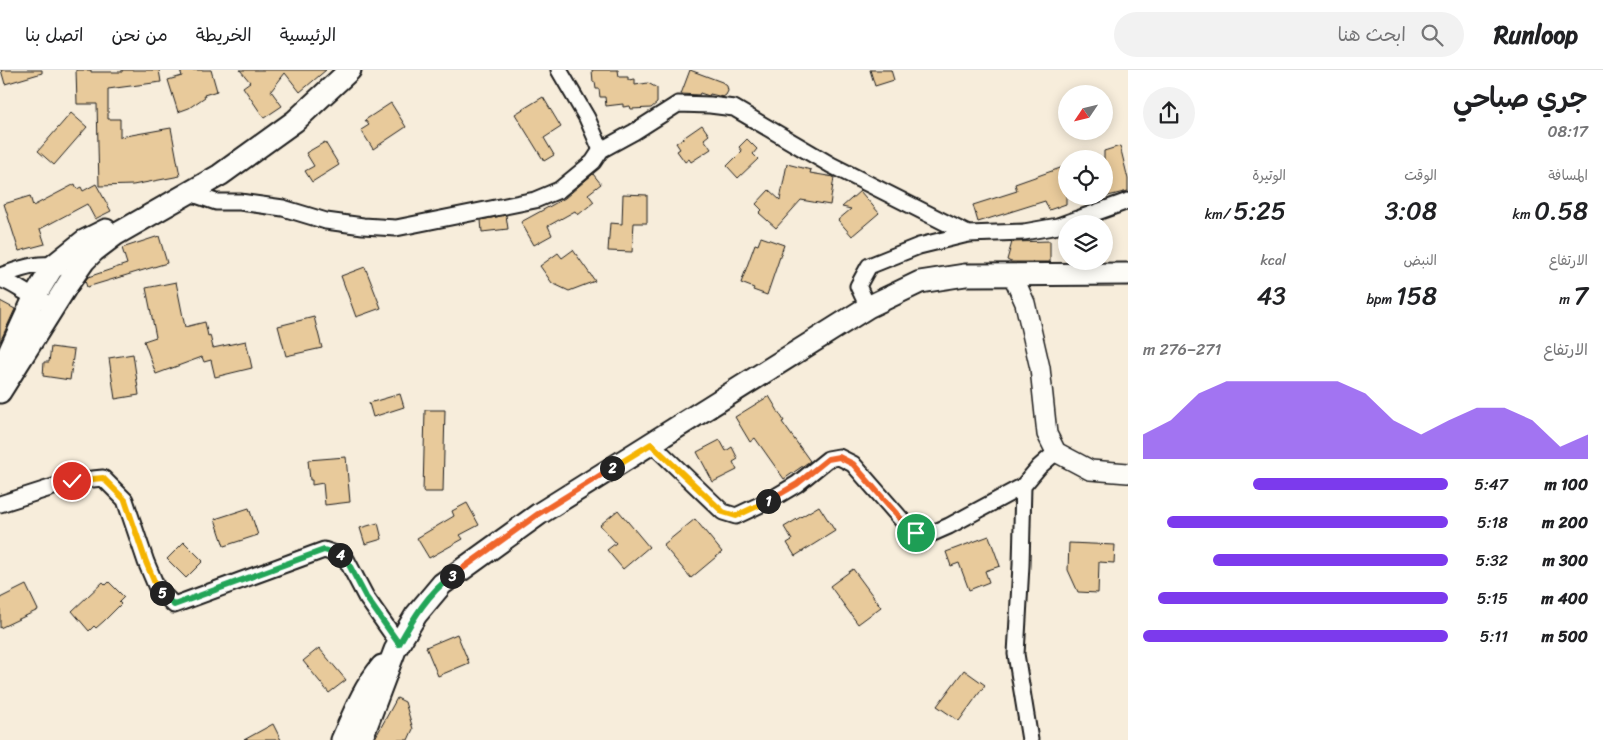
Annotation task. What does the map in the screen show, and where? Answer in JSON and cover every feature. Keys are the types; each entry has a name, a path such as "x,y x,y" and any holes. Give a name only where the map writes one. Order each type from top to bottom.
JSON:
{"main road":[{"path":"0,392 84,261 105,242 220,176 295,121 350,70"},
{"path":"0,372 34,298 54,265 73,248 95,234 154,213"},
{"path":"342,740 361,696 370,681 397,647 416,615 442,584 538,514 868,307 920,282 965,275 1128,274"},
{"path":"361,740 397,647"}],"street":[{"path":"558,70 587,118 601,150"},
{"path":"190,193 216,202 240,202 283,208 326,221 396,228 535,200 559,190 593,162 601,150 678,104 710,105 734,108 831,165 968,234"},
{"path":"868,307 858,286 869,266 919,246 968,234 1024,232 1058,226 1128,202"},
{"path":"54,265 59,267 63,292 49,301 34,298 0,278 15,270 54,265"},
{"path":"1013,276 1025,303 1040,368 1048,434 1056,452 1090,470 1128,473"},
{"path":"651,444 723,512 736,516 770,500 797,484 828,459 839,457 853,464 901,519 916,533 933,533 949,526 1023,486 1039,467 1056,452"},
{"path":"0,504 72,481 103,478 125,500 157,588 174,605 324,550 345,557 366,597 397,647"},
{"path":"1023,486 1016,654 1030,740"}],"building":[{"path":"1,70 42,70 42,73 5,84"},
{"path":"76,70 122,72 122,70 159,70 161,82 108,89 108,119 120,119 120,137 171,128 180,176 133,185 99,186 97,104 77,104"},
{"path":"180,70 211,70 217,91 204,95 205,97 189,108 178,112 168,80 182,76"},
{"path":"240,70 326,70 300,92 285,73 271,91 282,106 264,118 243,87 250,82"},
{"path":"592,70 618,70 619,77 628,77 628,80 635,79 635,85 648,83 657,88 657,103 651,108 631,109 630,106 623,107 623,104 606,106 605,97 600,97 599,89 596,89 595,82 593,82"},
{"path":"690,70 722,82 727,86 728,91 726,95 723,97 700,93 699,95 681,94"},
{"path":"870,70 891,70 894,80 875,86"},
{"path":"543,97 561,127 544,138 554,155 544,161 515,114"},
{"path":"391,103 406,127 373,149 361,130 369,125 365,120"},
{"path":"71,113 87,127 54,165 38,151"},
{"path":"702,125 709,135 704,139 711,149 691,162 689,159 685,162 677,151 680,149 676,143"},
{"path":"747,139 757,149 753,154 758,159 738,178 727,166 742,151 739,147"},
{"path":"325,142 339,165 312,182 305,171 314,166 306,153"},
{"path":"1120,146 1128,179 1128,191 1113,195 1113,150 1107,150"},
{"path":"787,164 811,170 810,173 834,177 830,205 801,200 776,228 759,213 762,210 756,204 769,190 780,200"},
{"path":"1058,169 1058,205 1063,205 1049,210 1045,201 978,222 973,205 1017,191 1015,184"},
{"path":"593,174 601,184 588,194 594,202 578,215 575,211 548,226 552,235 534,245 521,222 565,198"},
{"path":"75,184 77,189 81,187 83,191 96,184 111,211 95,219 87,204 40,229 45,244 19,251 4,204 30,196 33,206"},
{"path":"860,191 879,213 852,236 838,220 851,209 842,207"},
{"path":"623,194 647,195 647,223 634,223 632,252 608,251 610,223 622,224"},
{"path":"506,215 508,229 482,232 481,220"},
{"path":"159,236 167,263 87,287 85,281 88,277 127,264 122,248"},
{"path":"761,237 784,245 767,295 741,283 755,244 758,245"},
{"path":"1050,241 1050,262 1011,262 1007,260 1012,242"},
{"path":"573,250 595,281 569,291 552,283 540,266 558,253 562,258"},
{"path":"365,267 381,308 356,317 341,276"},
{"path":"176,282 185,327 205,322 213,348 246,341 252,368 215,377 211,360 204,362 202,357 156,374 144,341 156,337 146,288"},
{"path":"0,301 15,309 0,342"},
{"path":"314,317 322,348 286,356 278,326"},
{"path":"51,347 74,350 70,380 43,376 44,362 49,362"},
{"path":"133,354 139,395 115,399 109,358"},
{"path":"400,394 404,407 373,417 369,403"},
{"path":"769,396 784,421 782,422 810,461 784,479 755,438 750,442 735,417"},
{"path":"425,410 445,410 443,492 423,492"},
{"path":"720,440 726,451 732,447 738,459 733,462 737,470 713,482 697,452"},
{"path":"346,457 350,502 325,505 323,483 312,485 308,460"},
{"path":"467,503 479,525 460,535 463,539 429,558 417,538 454,516 452,511"},
{"path":"819,506 835,531 795,556 787,543 792,540 784,527"},
{"path":"249,508 258,535 224,546 215,519"},
{"path":"618,510 649,547 623,569 607,550 616,543 600,525"},
{"path":"695,519 722,552 691,578 663,545"},
{"path":"378,523 382,539 365,544 360,528"},
{"path":"989,536 1000,566 985,571 989,582 969,590 959,563 951,566 946,552"},
{"path":"184,542 203,561 186,578 167,559"},
{"path":"1069,543 1115,545 1114,563 1099,562 1098,593 1078,592 1068,570"},
{"path":"853,569 881,607 858,624 830,586"},
{"path":"103,582 106,585 109,582 124,597 119,602 121,604 104,621 89,631 72,611"},
{"path":"26,585 38,610 0,628 0,598"},
{"path":"457,634 469,663 438,676 426,647"},
{"path":"319,648 346,680 329,693 303,661"},
{"path":"964,670 985,685 959,721 937,706"},
{"path":"397,698 405,702 413,729 408,740 374,740"},
{"path":"273,724 281,740 244,740"}],"route":[{"path":"72,481 103,478 125,500 157,588 174,605 324,550 345,557 366,597 399,644 416,615 442,584 538,514 651,444 723,512 736,516 770,500 797,484 828,459 839,457 853,464 901,519 916,533"}]}
